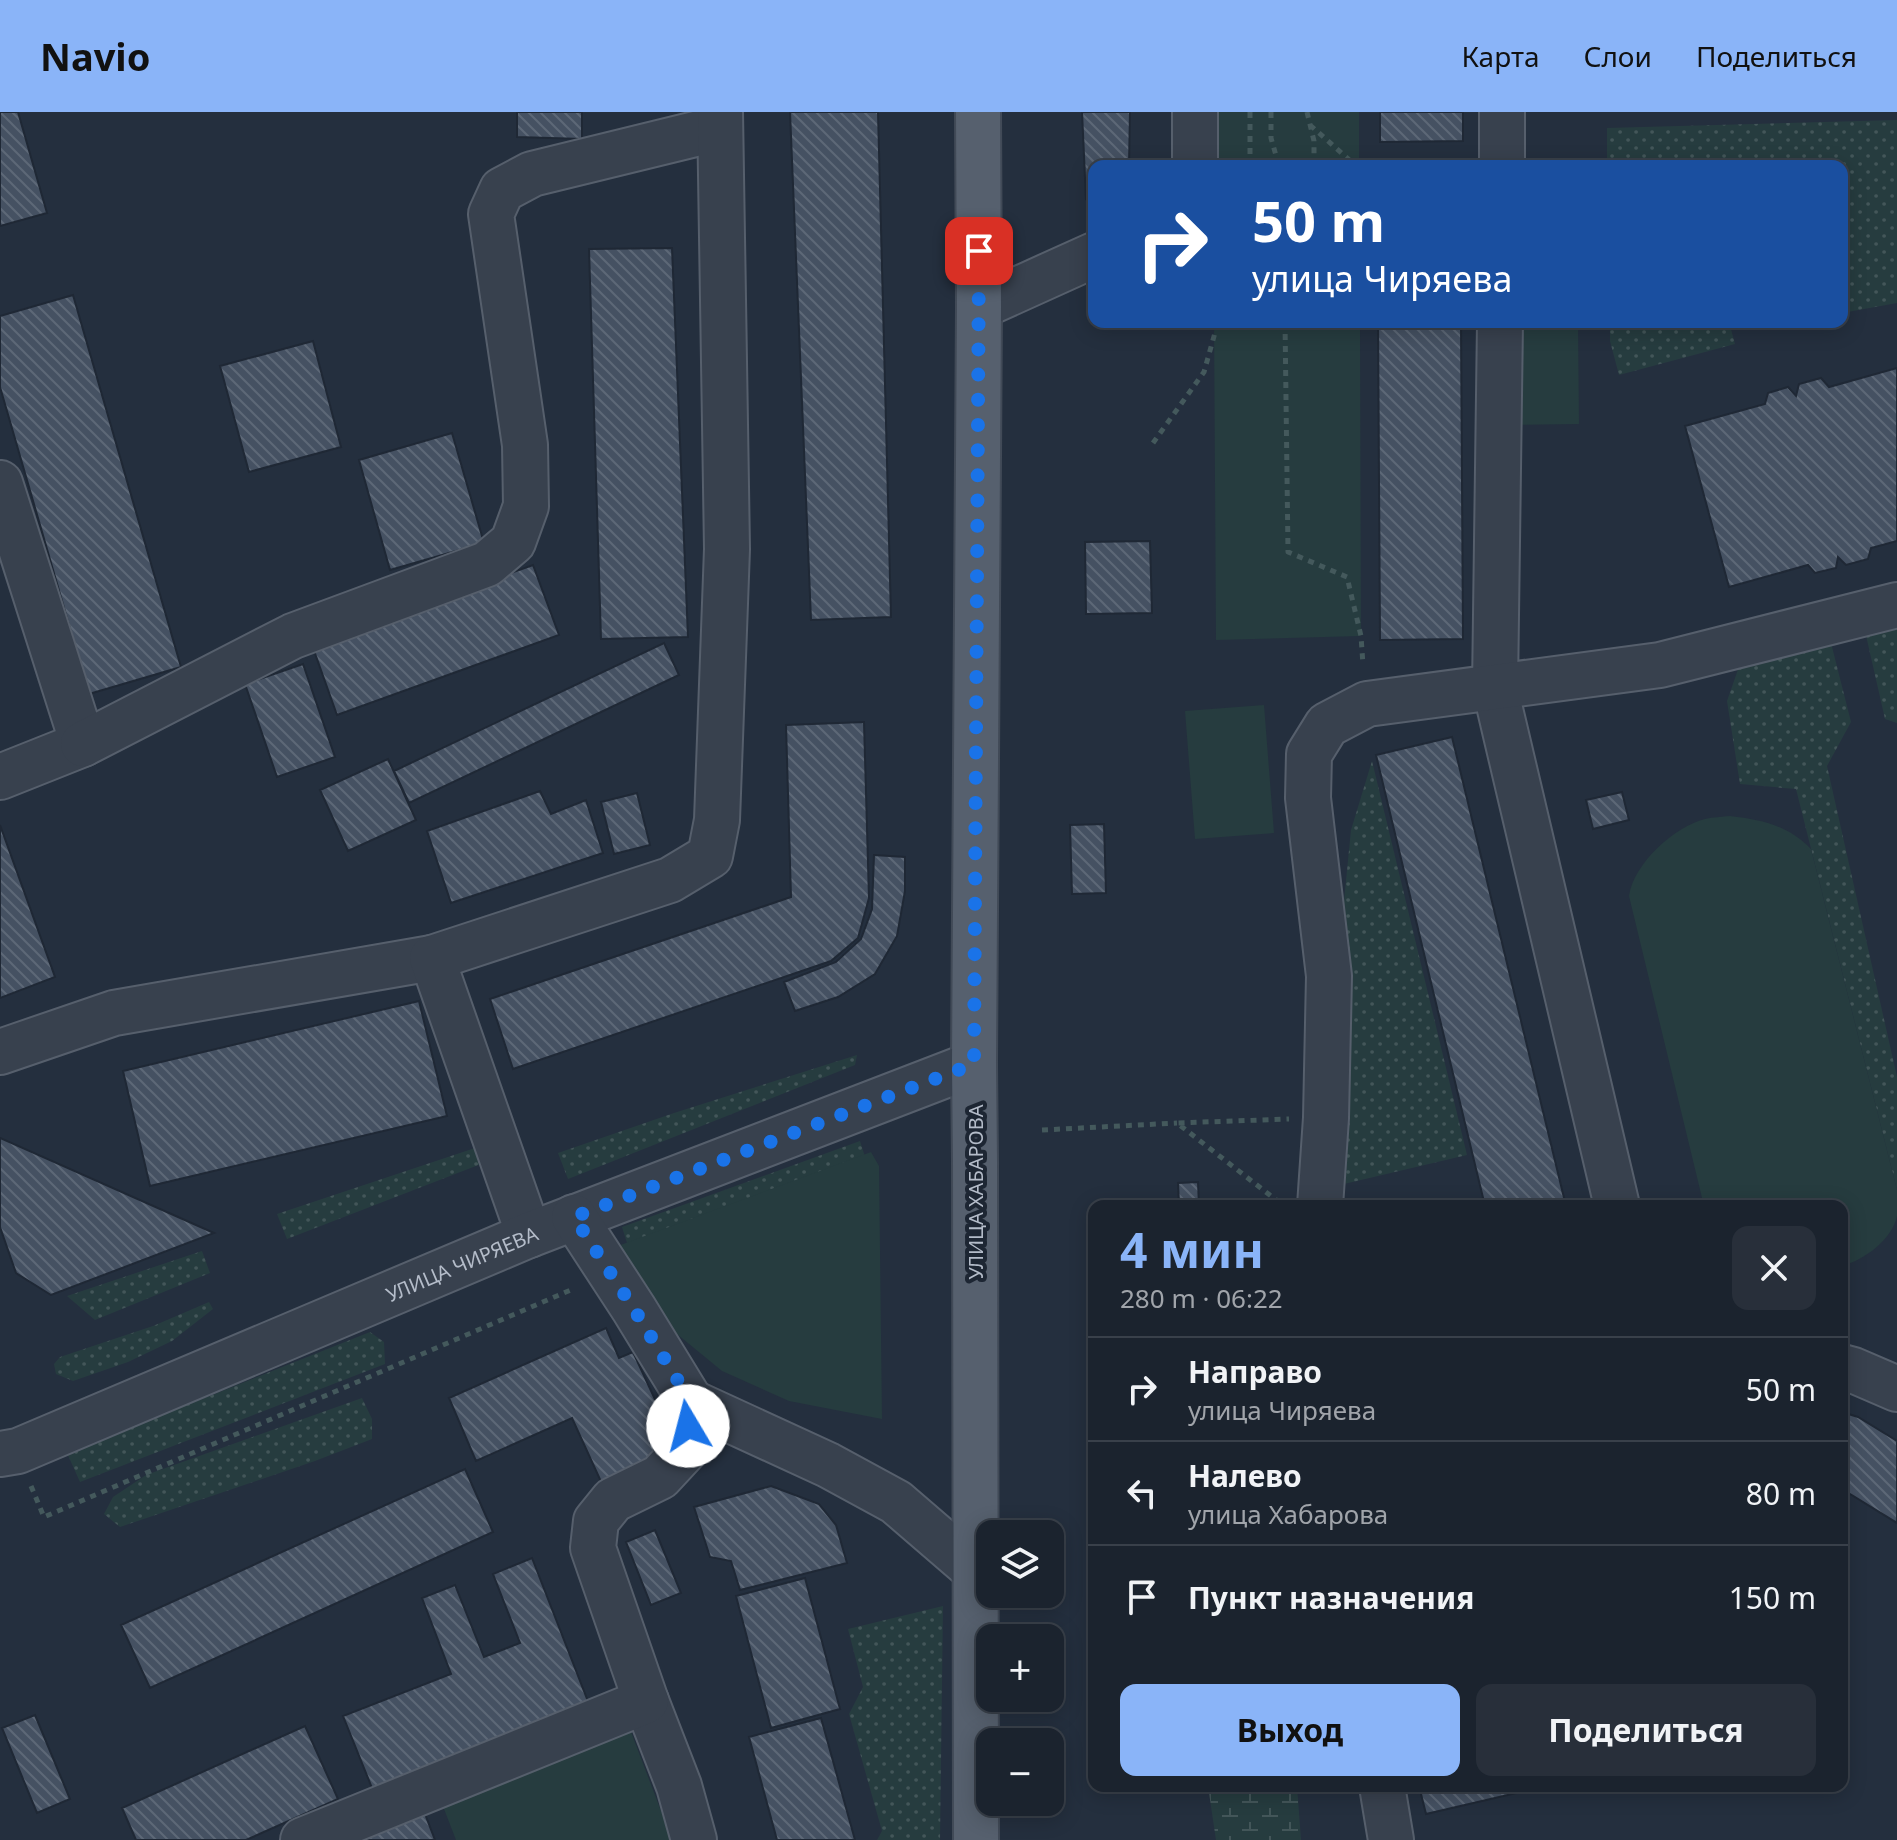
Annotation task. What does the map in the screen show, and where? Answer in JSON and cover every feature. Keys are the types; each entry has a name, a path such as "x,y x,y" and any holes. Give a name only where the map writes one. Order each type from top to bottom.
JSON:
{"main road":[{"name":"УЛИЦА ХАБАРОВА","path":"976,1840 974,1064 978,112"}],"street":[{"path":"1195,112 1195,160"},
{"path":"1502,112 1502,160"},
{"path":"0,777 83,744 293,636 487,564 513,542 526,506 525,445 491,214 502,190 532,174 720,120 727,549 717,820 710,856 670,880 432,958 114,1013 0,1052"},
{"path":"979,307 1088,258"},
{"path":"1500,328 1495,688 1616,1200"},
{"path":"0,483 83,744"},
{"path":"1320,1200 1326,1118 1329,976 1308,798 1309,754 1327,725 1367,704 1660,665 1897,605"},
{"path":"432,958 529,1235"},
{"name":"УЛИЦА ЧИРЯЕВА","path":"9,1453 529,1235 974,1064"},
{"path":"574,1217 691,1402 828,1465 896,1502 975,1570"},
{"path":"1848,1369 1897,1389"},
{"path":"691,1402 685,1450 660,1477 613,1500 596,1521 593,1548 679,1786 694,1840"},
{"path":"303,1840 646,1701"},
{"path":"1383,1792 1391,1840"}],"path":[{"path":"1250,112 1250,160"},
{"path":"1271,112 1271,138 1277,160"},
{"path":"1307,112 1314,141 1314,160"},
{"path":"1310,125 1349,160"},
{"path":"1153,443 1204,372 1216,328"},
{"path":"1285,328 1288,552 1347,577 1361,636 1367,704"},
{"path":"1042,1130 1326,1118"},
{"path":"1177,1123 1275,1200"},
{"path":"9,1453 44,1517 611,1273"}],"green space":[{"path":"1213,112 1359,112 1359,160 1213,160"},
{"path":"1897,120 1897,303 1848,312 1848,160 1607,160 1607,128"},
{"path":"1214,328 1360,328 1361,636 1216,640"},
{"path":"1515,328 1578,328 1579,424 1516,425"},
{"path":"1610,328 1731,328 1735,344 1619,375 1610,341"},
{"path":"1897,623 1897,723 1885,719 1865,631"},
{"path":"1830,639 1851,722 1827,766 1897,1077 1897,1190 1796,789 1740,784 1727,701 1741,661"},
{"path":"1264,705 1274,833 1195,839 1185,711"},
{"path":"1372,761 1467,1155 1344,1184 1343,911 1351,830"},
{"path":"1730,816 1774,825 1793,834 1811,849 1897,1190 1897,1216 1889,1233 1868,1254 1848,1264 1848,1200 1703,1200 1629,896 1639,871 1657,848 1681,830 1708,818"},
{"path":"857,1055 855,1065 568,1179 558,1153 674,1113"},
{"path":"475,1129 494,1159 287,1239 277,1214 475,1148"},
{"path":"860,1141 866,1160 628,1246 622,1227"},
{"path":"871,1152 879,1166 882,1419 789,1401 722,1371 655,1316 607,1250"},
{"path":"202,1251 210,1273 95,1320 67,1296"},
{"path":"209,1302 213,1309 172,1341 128,1362 73,1381 56,1374 54,1364 60,1357 153,1326"},
{"path":"370,1332 384,1342 385,1364 80,1482 67,1453"},
{"path":"362,1398 372,1419 372,1439 120,1527 104,1514 113,1497 146,1475"},
{"path":"943,1606 940,1840 877,1840 882,1831 849,1714 863,1687 848,1629"},
{"path":"628,1724 672,1840 456,1840 439,1796"},
{"path":"1209,1792 1297,1792 1301,1840 1216,1840"}],"building":[{"path":"0,112 18,112 47,213 0,226"},
{"path":"517,112 582,112 582,139 517,137"},
{"path":"790,112 878,112 891,617 811,620"},
{"path":"1082,112 1130,112 1129,160 1088,160 1086,199"},
{"path":"1380,112 1463,112 1463,141 1380,142"},
{"path":"672,248 688,637 601,639 589,249"},
{"path":"73,295 181,667 89,694 0,387 0,316"},
{"path":"1378,328 1461,328 1463,639 1380,640"},
{"path":"313,341 341,447 249,472 220,366"},
{"path":"1897,368 1897,541 1871,548 1868,559 1846,565 1838,557 1836,568 1815,573 1808,565 1729,587 1685,426 1765,404 1768,393 1788,387 1796,396 1799,384 1821,378 1829,387"},
{"path":"452,433 484,543 390,570 359,460"},
{"path":"1150,541 1152,613 1086,614 1085,542"},
{"path":"533,565 559,635 337,715 312,645"},
{"path":"664,643 679,675 409,803 394,771"},
{"path":"303,664 335,757 277,777 245,684"},
{"path":"864,722 869,898 858,938 831,961 513,1069 490,999 791,897 786,725"},
{"path":"1452,737 1565,1200 1484,1200 1376,755"},
{"path":"388,759 416,820 348,851 320,790"},
{"path":"540,791 551,814 586,800 603,853 451,903 427,831"},
{"path":"1622,792 1629,820 1593,829 1586,800"},
{"path":"637,793 650,845 614,854 601,802"},
{"path":"1104,824 1106,893 1072,894 1070,825"},
{"path":"0,825 55,977 0,998"},
{"path":"874,855 905,857 905,891 897,936 875,974 838,997 795,1011 784,982 836,962 861,939 872,909"},
{"path":"419,1001 447,1116 150,1186 123,1071"},
{"path":"0,1138 214,1233 51,1295 16,1273 0,1227"},
{"path":"1198,1182 1199,1200 1179,1200 1178,1183"},
{"path":"606,1328 619,1358 633,1352 679,1451 603,1486 572,1418 476,1461 449,1398"},
{"path":"1848,1414 1897,1441 1897,1523 1848,1493"},
{"path":"465,1469 493,1532 150,1688 121,1625"},
{"path":"771,1486 819,1504 836,1525 847,1563 740,1590 731,1561 710,1557 694,1507"},
{"path":"655,1530 681,1593 651,1605 626,1542"},
{"path":"532,1558 589,1704 372,1788 343,1716 451,1674 422,1598 455,1585 484,1657 520,1643 493,1574"},
{"path":"805,1578 840,1709 771,1728 736,1596"},
{"path":"35,1715 70,1799 37,1813 2,1728"},
{"path":"821,1718 855,1840 777,1840 749,1737"},
{"path":"305,1726 338,1799 246,1840 136,1840 122,1808"},
{"path":"1420,1792 1520,1792 1426,1814"},
{"path":"425,1814 435,1840 359,1840"}],"route":[{"path":"688,1426 691,1402 574,1217 974,1064 979,251"}]}
